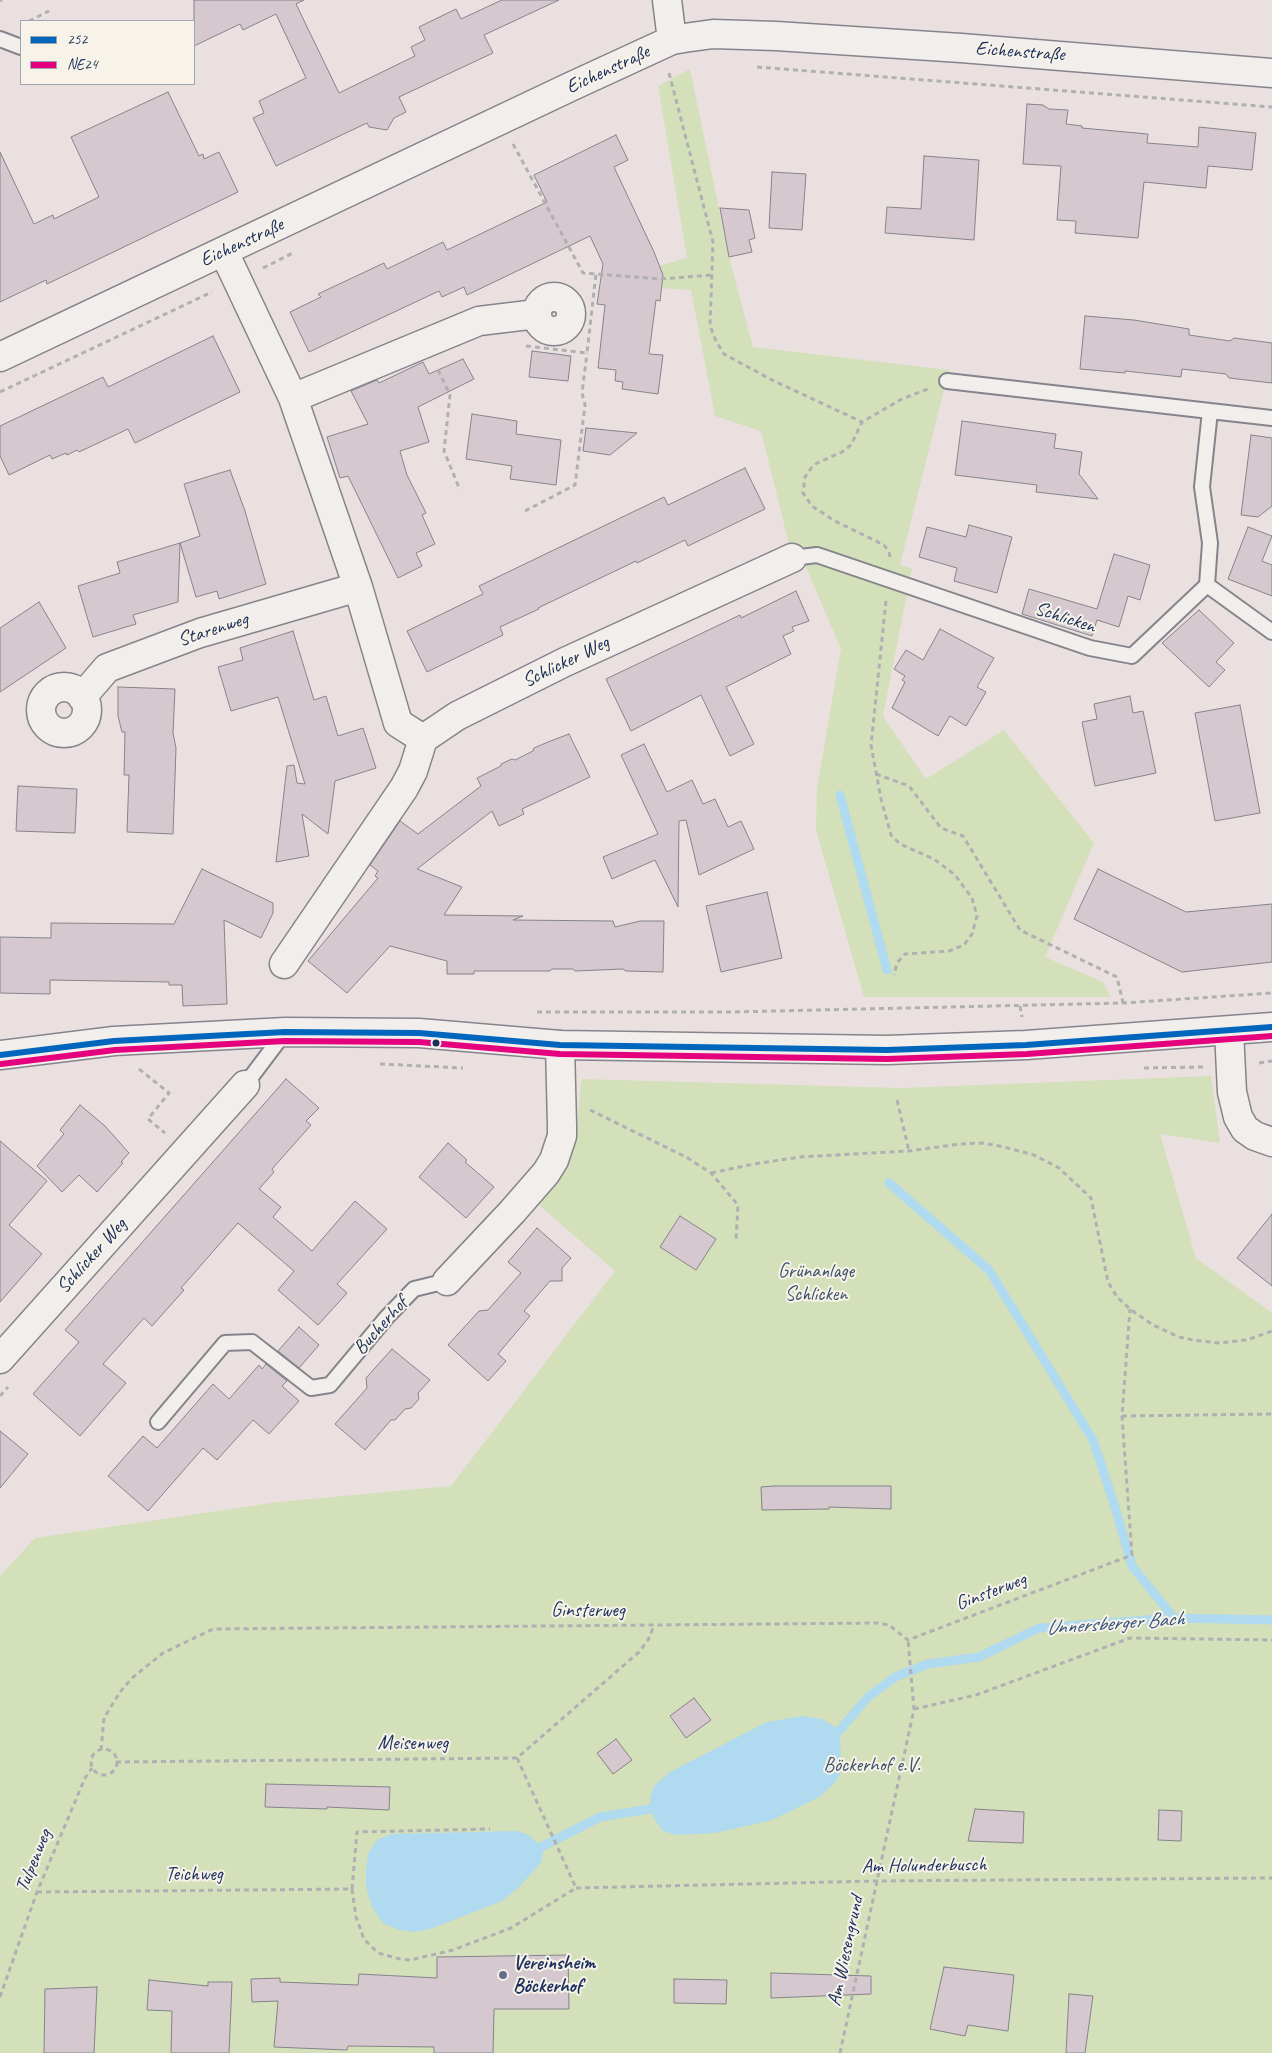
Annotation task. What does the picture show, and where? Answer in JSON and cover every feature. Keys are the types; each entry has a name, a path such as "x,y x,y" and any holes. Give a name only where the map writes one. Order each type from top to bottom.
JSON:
{"street":[{"path":"667,0 672,40"},
{"name":"Eichenstraße","path":"0,358 672,40 713,34 776,36 1009,51 1272,73"},
{"path":"224,252 292,398 358,587 398,723 423,739 413,771 404,788 284,964"},
{"path":"292,398 479,321 537,314"},
{"name":"Schlicker Weg","path":"423,739 457,716 565,662 792,558"},
{"name":"Starenweg","path":"82,697 107,668 200,633 358,587"},
{"path":"0,1055 114,1041 286,1032 419,1034 560,1045 887,1050 1026,1045 1272,1027"},
{"path":"1229,1031 1232,1092 1238,1117 1246,1129 1255,1136 1272,1142"},
{"name":"Bucherhof","path":"447,1281 512,1212 546,1173 554,1160 562,1136 560,1045"},
{"name":"Schlicker Weg","path":"0,1360 245,1085"}],"lane":[{"path":"0,39 20,47"},
{"path":"947,381 1272,418"},
{"path":"1210,411 1202,487 1210,543 1207,585 1272,632"},
{"path":"792,558 817,555 888,579"},
{"name":"Schlicken","path":"888,579 1090,648 1132,656 1207,585"},
{"path":"245,1085 286,1032"},
{"name":"Bucherhof","path":"158,1422 225,1343 252,1342 311,1388 330,1385 387,1317 414,1289 447,1281"}],"path":[{"path":"31,20 49,11"},
{"path":"756,67 1272,107"},
{"path":"675,68 669,72 713,242 710,326 716,341 724,354 772,380 862,422"},
{"path":"500,120 584,273 661,279 711,275"},
{"path":"426,344 450,396 444,451 460,490"},
{"path":"525,511 575,485 585,405 582,393 587,353"},
{"path":"894,975 897,963 905,954 950,951 964,945 972,934 977,916 972,898 955,875 934,859 900,844 891,835 876,773 871,745 872,721 890,561 889,552 884,545 821,512 806,500 803,494 805,477 812,467 851,446 862,422 902,399 947,381"},
{"path":"876,773 909,786 941,828 963,836 1020,930 1117,977 1123,1003"},
{"path":"528,1012 732,1012 1123,1003 1272,993"},
{"path":"149,1077 169,1093"},
{"path":"897,1100 910,1150"},
{"path":"588,1109 686,1158 711,1174 738,1205 736,1241"},
{"path":"711,1174 754,1164 800,1157 910,1150 960,1144 983,1144 1004,1147 1034,1155 1059,1168 1091,1198 1108,1282 1117,1297 1130,1309 1153,1325 1179,1337 1193,1340 1218,1342 1248,1340 1272,1331"},
{"path":"1130,1309 1122,1416 1272,1414"},
{"name":"Ginsterweg","path":"101,1750 104,1718 120,1692 132,1678 163,1653 213,1629 654,1626 877,1622 889,1625 908,1640 1132,1555 1122,1416"},
{"path":"490,1829 357,1832 352,1889 359,1930 367,1944 378,1953 410,1960 453,1950 511,1928 576,1888 517,1758 639,1652 648,1640 654,1626"},
{"path":"914,1709 976,1695 1130,1638 1272,1640"},
{"name":"Am Wiesengrund","path":"840,2053 914,1709 908,1640"},
{"path":"101,1750 112,1753 116,1762 113,1771 106,1775 98,1774 92,1768 91,1759 93,1755 101,1750"},
{"name":"Meisenweg","path":"116,1762 517,1758"},
{"name":"Tulpenweg","path":"0,1997 37,1892 74,1803 92,1768"},
{"name":"Am Holunderbusch","path":"576,1888 876,1881 1272,1878"},
{"name":"Teichweg","path":"37,1892 352,1889"}],"green space":[{"path":"690,69 729,257 753,347 949,370 900,565 912,568 883,716 926,779 1004,730 1094,843 1045,957 1103,982 1110,997 864,997 816,830 817,788 841,649 805,565 795,568 761,431 715,416 691,290 661,288 659,266 687,258 658,86"},
{"name":"Böckerhof e.V.","path":"1211,1076 1220,1143 1160,1134 1196,1258 1272,1313 1272,2053 0,2053 0,1576 35,1538 278,1502 451,1486 615,1271 539,1205 569,1163 576,1142 581,1079 902,1088"}],"water":[{"path":"802,1716 822,1719 840,1730 841,1772 835,1783 819,1797 772,1820 715,1833 677,1835 663,1831 650,1809 650,1798 654,1786 670,1772 767,1722"},
{"path":"516,1831 527,1834 540,1845 543,1853 541,1863 519,1887 502,1901 430,1929 416,1932 399,1930 383,1923 372,1907 366,1887 366,1871 368,1854 377,1840 392,1834"}],"building":[{"path":"194,0 304,0 296,4 339,93 415,56 411,47 425,40 419,27 456,9 461,19 502,0 559,0 484,35 493,53 399,97 406,112 394,118 387,130 369,127 367,123 276,166 253,118 264,113 259,101 306,78 276,14 243,30 240,24 195,46"},
{"path":"168,92 199,156 203,154 204,159 219,152 238,192 47,284 46,280 0,302 0,152 34,224 53,215 54,219 99,197 71,137"},
{"path":"1027,104 1043,105 1049,109 1068,110 1066,124 1082,126 1082,128 1148,134 1147,143 1198,147 1199,127 1256,133 1252,170 1208,166 1206,188 1144,182 1138,238 1075,233 1076,221 1057,220 1061,166 1023,164"},
{"path":"616,135 628,160 614,167 663,275 660,301 656,300 649,354 663,355 658,394 622,389 623,382 615,381 616,370 598,368 605,305 597,304 603,264 590,236 467,295 464,287 442,297 439,291 309,352 290,312 321,297 318,294 384,263 387,269 443,242 447,250 547,202 534,175"},
{"path":"924,156 979,160 974,240 885,233 887,207 921,209"},
{"path":"772,172 806,174 802,230 769,228"},
{"path":"720,208 749,210 755,238 749,240 752,252 729,257"},
{"path":"1085,316 1134,320 1189,329 1189,335 1230,341 1234,338 1272,343 1272,383 1229,378 1226,374 1182,369 1181,377 1125,371 1125,373 1080,369"},
{"path":"213,336 240,392 135,443 128,429 79,452 77,450 52,459 50,455 9,475 0,456 0,426 103,377 108,387"},
{"path":"532,351 571,356 568,381 529,377"},
{"path":"463,359 474,379 418,407 429,442 400,451 407,475 426,513 422,515 435,544 416,553 422,566 398,578 348,476 340,478 327,437 368,424 351,391 377,380 379,383 423,362 429,374"},
{"path":"472,414 517,421 516,434 561,440 556,485 510,479 512,466 466,459"},
{"path":"962,421 1056,434 1054,448 1082,452 1079,474 1098,499 1036,492 1037,485 955,475"},
{"path":"586,428 637,433 610,455 583,451"},
{"path":"1251,435 1272,438 1272,506 1258,517 1241,515"},
{"path":"745,468 765,509 688,546 685,540 637,563 636,561 538,608 500,627 503,635 427,672 407,631 483,594 479,586 664,497 668,505"},
{"path":"230,470 245,511 266,584 219,599 217,591 196,597 180,543 200,536 184,484"},
{"path":"969,525 1012,537 997,593 954,581 957,568 919,557 927,527 966,537"},
{"path":"1248,527 1272,536 1262,561 1272,565 1272,596 1228,579"},
{"path":"180,543 178,602 133,615 136,624 93,637 78,586 120,573 117,562"},
{"path":"1114,554 1150,565 1140,600 1128,596 1119,627 1097,620 1092,636 1022,614 1029,589 1097,609"},
{"path":"796,591 809,621 792,627 794,631 783,636 791,654 726,687 754,744 730,756 701,695 631,731 606,679 740,615 741,618"},
{"path":"39,602 66,648 0,692 0,628"},
{"path":"1199,610 1234,643 1216,662 1225,670 1209,687 1162,643"},
{"path":"940,629 994,658 977,687 986,692 966,726 950,716 938,736 892,708 905,682 902,680 905,676 894,669 906,650 923,660"},
{"path":"293,631 314,700 326,696 338,736 363,728 376,768 335,781 328,834 302,814 309,856 276,862 287,766 294,765 297,783 305,784 278,697 231,711 218,667 243,660 240,648"},
{"path":"118,687 175,689 173,733 176,748 173,834 127,832 129,775 124,775 125,732 122,732 118,716"},
{"path":"1130,696 1133,713 1143,711 1156,773 1095,786 1082,722 1097,719 1094,704"},
{"path":"1240,705 1260,813 1215,821 1195,713"},
{"path":"569,734 590,777 522,809 524,814 499,826 492,811 417,869 462,887 444,915 523,916 513,920 613,921 615,927 640,921 664,921 663,972 626,971 623,969 575,971 573,969 552,969 550,971 474,971 474,974 447,974 447,961 390,946 347,993 308,961 378,878 375,876 378,871 370,865 400,821 418,834 481,786 477,778 501,766 501,764 512,759 515,760 533,751 534,748"},
{"path":"644,744 667,792 692,780 703,804 715,799 728,827 741,821 754,849 699,875 686,820 679,821 678,907 655,860 612,879 603,857 658,834 621,755"},
{"path":"18,786 77,789 75,833 16,831"},
{"path":"202,869 273,903 273,913 261,938 224,920 227,1004 183,1006 182,985 169,985 169,982 50,980 50,994 0,993 0,937 51,938 51,923 174,924"},
{"path":"1098,869 1186,912 1272,904 1272,962 1182,972 1074,919"},
{"path":"767,892 782,958 721,972 706,906"},
{"path":"286,1079 319,1108 306,1121 311,1125 272,1169 274,1172 259,1189 281,1207 273,1217 312,1251 355,1201 387,1229 337,1284 347,1293 318,1325 278,1290 294,1271 238,1223 181,1288 184,1290 152,1326 144,1318 103,1364 126,1383 80,1436 33,1394 79,1342 65,1330"},
{"path":"80,1105 105,1126 129,1153 121,1162 123,1163 97,1192 79,1175 62,1192 37,1166 64,1134 60,1130"},
{"path":"0,1141 47,1181 9,1225 42,1254 0,1302"},
{"path":"448,1143 467,1160 465,1162 494,1187 466,1218 419,1177"},
{"path":"1272,1214 1272,1286 1237,1258"},
{"path":"680,1216 716,1239 696,1270 660,1247"},
{"path":"537,1228 571,1258 562,1268 562,1281 550,1281 524,1311 530,1316 498,1354 506,1361 488,1381 448,1345 479,1311 488,1310 521,1273 508,1262"},
{"path":"299,1327 319,1345 299,1368 278,1351"},
{"path":"392,1349 430,1380 418,1393 419,1399 411,1408 405,1409 395,1420 391,1420 365,1450 335,1424 367,1388 366,1378"},
{"path":"266,1364 287,1381 282,1386 299,1401 269,1434 253,1420 217,1460 203,1448 148,1511 108,1476 143,1436 157,1448 213,1384 229,1399 259,1365 262,1369"},
{"path":"0,1431 28,1454 0,1488"},
{"path":"891,1486 891,1509 829,1507 829,1509 762,1510 761,1487"},
{"path":"694,1698 711,1720 686,1738 670,1716"},
{"path":"616,1739 632,1760 613,1774 597,1753"},
{"path":"266,1784 390,1787 389,1810 265,1807"},
{"path":"975,1809 1024,1812 1023,1843 968,1841"},
{"path":"1159,1810 1182,1811 1181,1841 1158,1840"},
{"path":"568,1955 569,2009 494,2009 493,2053 434,2053 434,2047 348,2046 347,2050 274,2047 278,2001 252,2002 251,1979 280,1978 280,1982 358,1985 359,1974 437,1978 437,1957"},
{"path":"944,1967 1014,1975 1008,2031 968,2025 965,2036 930,2029"},
{"path":"771,1973 871,1976 871,1994 771,1998"},
{"path":"674,1979 727,1980 726,2004 674,2003"},
{"path":"149,1980 208,1986 208,1982 232,1982 229,2053 171,2053 172,2011 147,2010"},
{"path":"97,1987 94,2053 44,2053 45,1989"},
{"path":"1069,1994 1093,1996 1085,2053 1066,2053"}],"waterway":[{"path":"840,795 887,970"},
{"path":"889,1183 989,1270 1093,1440 1132,1566 1174,1618"},
{"name":"Unnersberger Bach","path":"840,1730 868,1697 895,1677 928,1664 979,1657 1039,1628 1174,1618 1272,1620"},
{"path":"541,1847 600,1817 650,1809"}],"transit line":[{"name":"252","path":"0,1055 114,1041 285,1032 419,1033 560,1045 887,1050 1026,1045 1272,1027"},
{"name":"NE24","path":"1,1064 115,1050 285,1041 419,1042 560,1054 887,1059 1027,1054 1272,1036"}],"place":[{"name":"Vereinsheim Böckerhof","path":"503,1975"}],"park label":[{"name":"Grünanlage Schlicken","path":"816,1284"}]}
